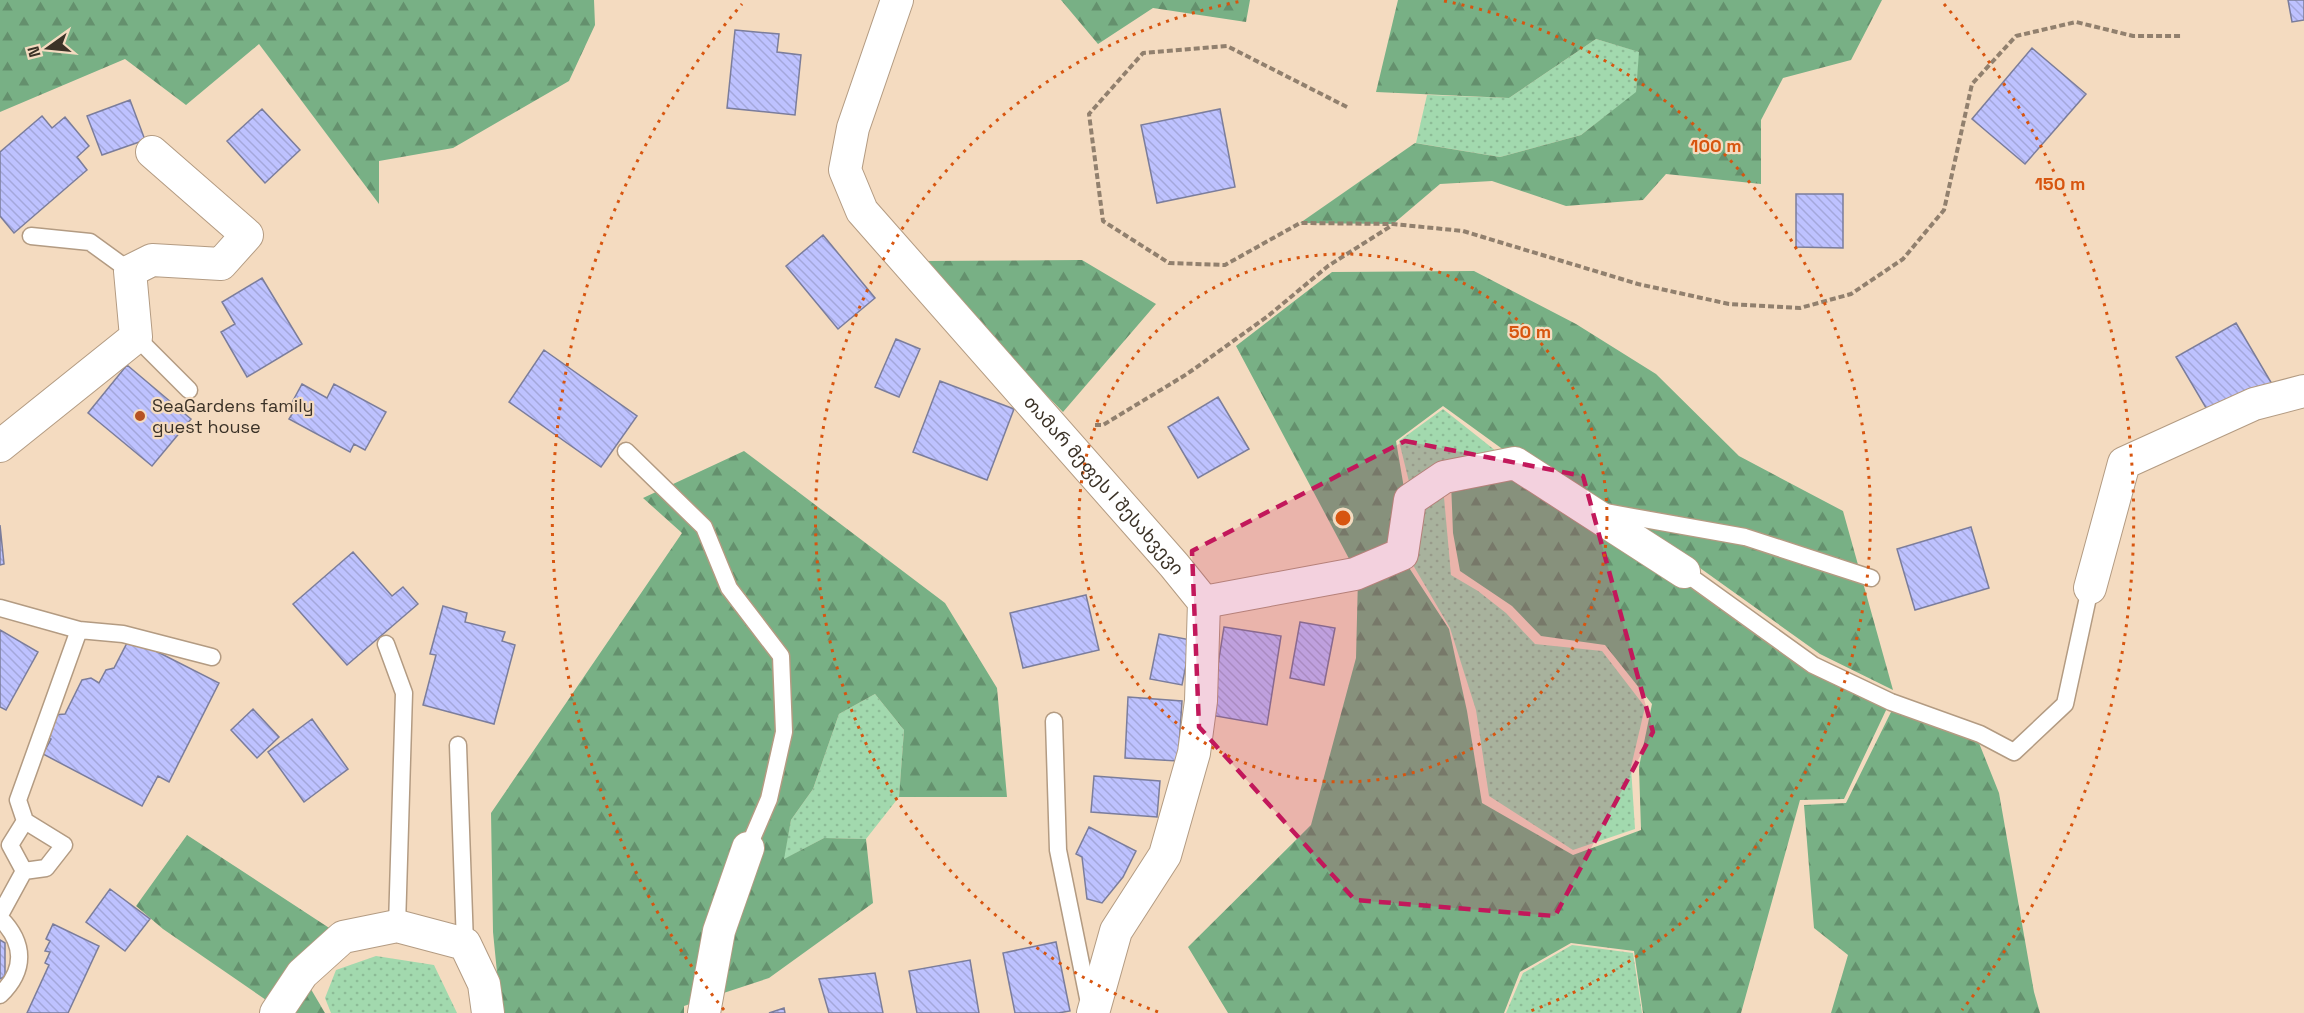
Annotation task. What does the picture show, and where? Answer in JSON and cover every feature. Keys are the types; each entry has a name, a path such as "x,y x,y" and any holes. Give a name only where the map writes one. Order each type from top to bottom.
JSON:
{"street":[{"name":"თამარ მეფეს I შესახვევი","path":"897,0 853,128 845,170 862,211 1204,602"},
{"path":"0,446 136,337 130,272 152,260 220,264 247,235 152,152"},
{"path":"2090,588 2124,463 2254,404 2304,391"},
{"path":"1092,1013 1116,932 1165,855 1194,753 1201,701 1204,602 1355,574 1402,554 1410,500 1444,477 1515,463 1684,572"},
{"path":"704,1013 719,931 748,848"},
{"path":"276,1013 302,974 343,937 396,926 465,944 484,984 488,1013"}],"lane":[{"path":"31,236 90,242 130,272"},
{"path":"136,337 189,390"},
{"path":"626,451 704,527 729,588 781,656 784,732 769,799 748,848"},
{"path":"1587,509 1745,537 1871,578"},
{"path":"1684,572 1813,665 1891,702 1980,734 2014,752 2065,704 2090,588"},
{"path":"0,608 79,630 123,634 212,657"},
{"path":"24,871 46,868 64,845 25,821 18,800 79,630"},
{"path":"386,644 404,693 396,926"},
{"path":"1054,721 1058,850 1092,1013"},
{"path":"458,746 465,944"},
{"path":"24,871 10,845 25,821"},
{"path":"0,995 11,984 20,957 18,942 0,917 24,871"}],"path":[{"path":"1347,107 1227,46 1143,53 1089,114 1103,221 1169,263 1225,265 1300,223 1393,224 1463,231 1638,284 1729,304 1800,308 1851,294 1903,259 1944,210 1972,84 2016,36 2076,22 2133,36 2181,36"},
{"path":"1053,428 1103,425 1187,375 1268,316 1328,266 1393,224"}],"highlighted area":[{"path":"1405,441 1583,476 1653,732 1555,916 1355,900 1199,727 1192,551"}],"green space":[{"path":"0,0 594,0 595,25 569,81 453,148 379,161 379,204 259,44 186,105 125,59 0,112"},
{"path":"1061,0 1250,0 1246,22 1153,8 1098,44"},
{"path":"1398,0 1882,0 1851,60 1783,78 1761,120 1761,184 1666,174 1643,200 1566,206 1492,181 1440,184 1393,224 1300,223 1415,143 1500,157 1581,135 1636,92 1639,52 1596,39 1509,98 1376,92"},
{"path":"1596,39 1640,52 1636,93 1581,135 1500,157 1416,143 1427,95 1509,98"},
{"path":"1082,260 1156,304 1063,412 942,287 923,261"},
{"path":"1474,271 1576,324 1656,374 1739,456 1843,511 1893,690 1820,654 1693,563 1519,461 1443,406 1396,441 1406,500 1399,552 1355,570 1236,346 1332,272"},
{"path":"1443,409 1506,459 1442,475 1451,575 1478,591 1506,613 1535,644 1602,651 1645,707 1631,767 1635,829 1573,850 1489,796 1476,710 1450,628 1406,553 1414,502 1399,441"},
{"path":"744,451 945,603 997,688 1007,797 899,797 904,730 875,694 839,714 813,789 791,820 784,859 824,838 866,839 873,903 769,978 684,1006 684,1013 501,1013 493,932 491,813 682,533 643,498"},
{"path":"1514,472 1888,706 1844,799 1800,800 1741,1013 1643,1013 1634,951 1571,943 1520,972 1504,1013 1228,1013 1188,947 1311,825 1356,658 1358,577 1404,560 1449,629 1467,711 1482,803 1573,855 1641,830 1639,767 1652,704 1605,645 1541,636 1512,606 1460,571 1453,533 1451,482"},
{"path":"875,694 904,730 899,797 866,839 824,838 783,860 791,820 813,789 839,714"},
{"path":"1892,710 1979,743 1999,793 2034,992 2040,1013 1831,1013 1848,955 1814,928 1804,805 1846,803"},
{"path":"187,835 343,937 302,974 325,1013 285,1013 163,929 136,906"},
{"path":"1572,945 1633,953 1642,1013 1506,1013 1523,973"},
{"path":"376,956 434,965 457,1013 331,1013 325,998 336,970"}],"building":[{"path":"2288,0 2304,0 2304,20 2292,22"},
{"path":"735,30 779,34 777,52 801,55 795,115 727,108"},
{"path":"2032,48 2086,94 2025,164 1972,119"},
{"path":"130,100 145,140 102,155 87,116"},
{"path":"262,109 300,150 265,183 227,141"},
{"path":"1220,109 1235,187 1157,203 1141,125"},
{"path":"42,116 52,128 65,117 89,146 77,157 87,170 14,233 0,216 0,152"},
{"path":"1796,194 1843,194 1843,248 1796,247"},
{"path":"823,235 875,298 838,329 786,266"},
{"path":"262,278 302,344 247,377 221,332 235,324 222,302"},
{"path":"2236,323 2272,384 2212,418 2176,357"},
{"path":"896,339 920,349 899,397 875,387"},
{"path":"544,350 637,416 601,467 509,402"},
{"name":"SeaGardens family guest house","path":"127,365 191,419 152,466 88,413"},
{"path":"940,381 1014,409 987,480 913,452"},
{"path":"302,384 327,398 334,384 386,412 365,450 354,444 350,452 289,419 294,411 289,408"},
{"path":"1218,397 1249,449 1198,478 1168,427"},
{"path":"0,525 4,564 0,565"},
{"path":"1971,527 1989,588 1915,610 1897,549"},
{"path":"353,552 392,596 403,587 418,604 347,665 293,604"},
{"path":"1086,595 1099,650 1023,668 1010,613"},
{"path":"443,606 467,613 465,622 505,632 502,641 515,645 494,724 423,705 436,655 430,654"},
{"path":"1300,622 1335,628 1324,685 1290,678"},
{"path":"1224,627 1281,636 1267,725 1210,715"},
{"path":"0,630 38,652 6,710 0,707"},
{"path":"1159,634 1191,640 1182,685 1150,679"},
{"path":"136,641 219,683 169,782 158,776 142,806 43,754 51,739 44,736 54,715 65,714 82,680 91,678 99,683 106,670 114,668 127,643"},
{"path":"1128,697 1182,701 1178,761 1125,758"},
{"path":"253,709 279,737 257,758 231,730"},
{"path":"312,719 348,769 304,802 268,752"},
{"path":"1094,776 1160,781 1157,817 1091,812"},
{"path":"1089,827 1136,851 1123,877 1102,903 1087,899 1082,857 1076,854"},
{"path":"110,889 150,919 125,951 86,922"},
{"path":"53,924 99,946 68,1013 27,1013 49,965 45,963 50,952 45,951 50,941 46,939"},
{"path":"0,940 5,943 5,976 0,979"},
{"path":"1056,942 1070,1011 1015,1013 1003,953"},
{"path":"970,960 979,1013 917,1013 909,971"},
{"path":"875,973 883,1013 829,1013 819,979"},
{"path":"784,1008 785,1013 769,1013"}],"place":[{"name":"SeaGardens family guest house","path":"140,416"}]}
